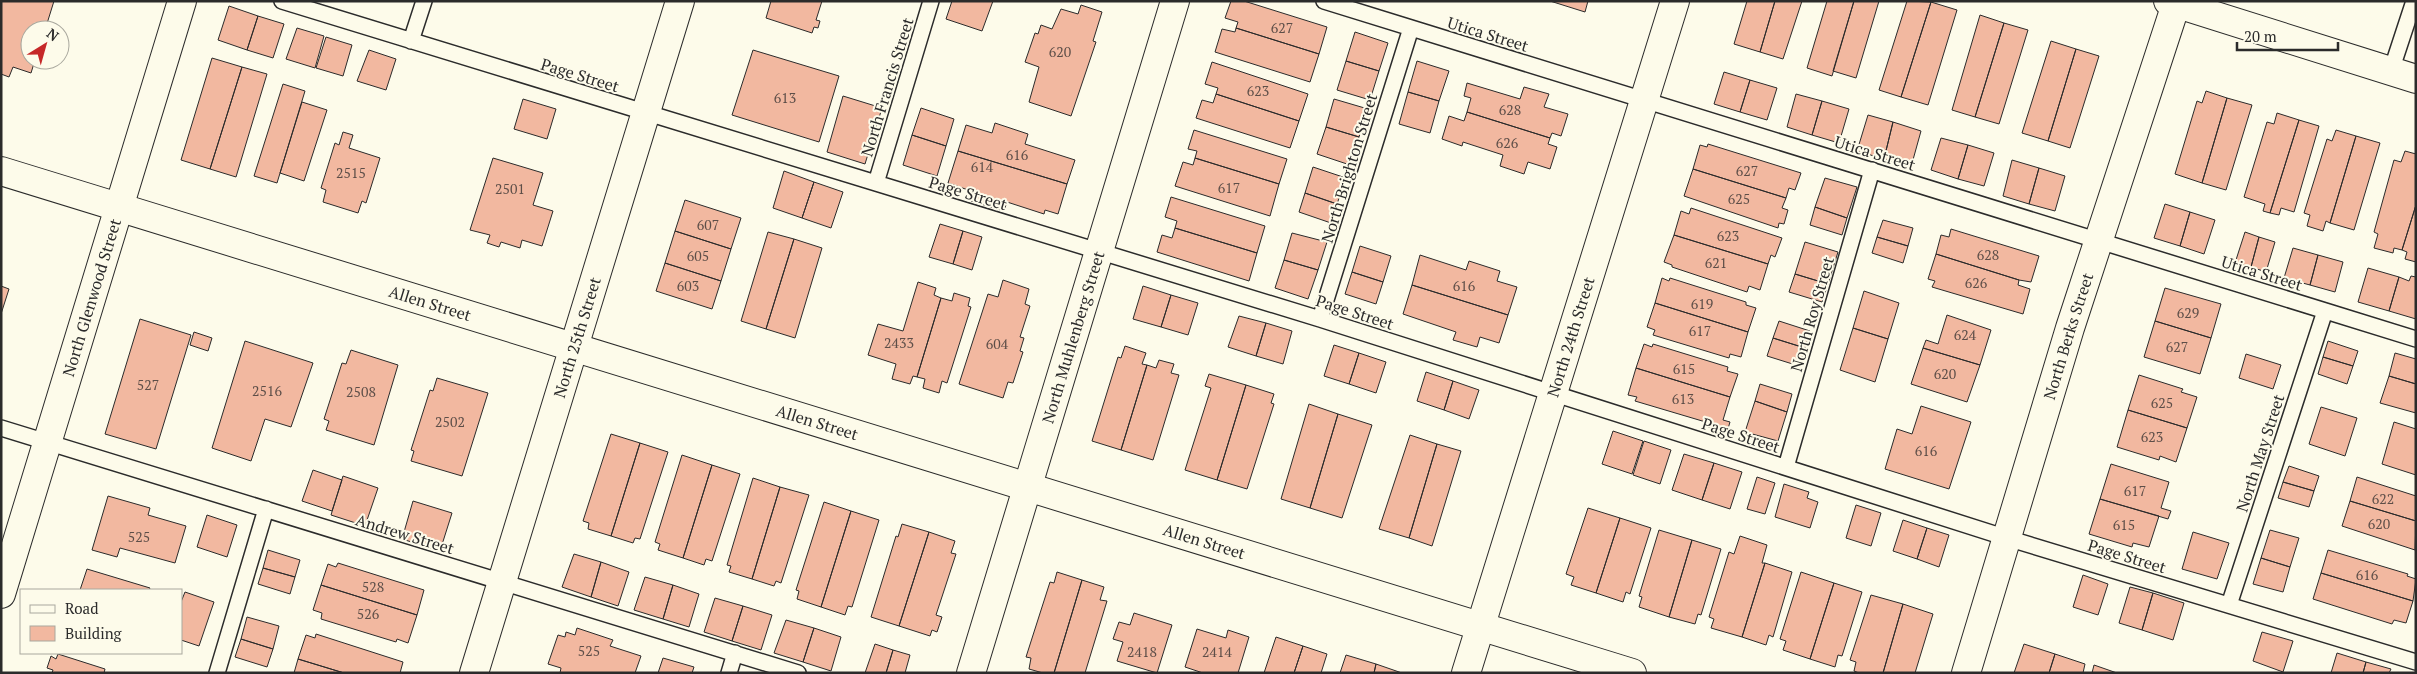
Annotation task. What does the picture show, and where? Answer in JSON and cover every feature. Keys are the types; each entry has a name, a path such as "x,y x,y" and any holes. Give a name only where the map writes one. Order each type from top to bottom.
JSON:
{"street":[{"name":"North Glenwood Street","path":"1,594 182,1"},
{"name":"North 25th Street","path":"474,673 680,1"},
{"name":"North Muhlenberg Street","path":"971,673 1175,1"},
{"name":"North 24th Street","path":"1466,673 1675,1"},
{"path":"2173,2 2404,75"},
{"name":"North Berks Street","path":"1966,673 2173,2"},
{"name":"Allen Street","path":"1,171 1632,673"}],"lane":[{"name":"Page Street","path":"282,1 1320,319 2007,538 2416,662"},
{"path":"411,41 424,1"},
{"name":"North Francis Street","path":"876,183 931,1"},
{"name":"Utica Street","path":"1324,1 2416,339"},
{"path":"2404,75 2414,1"},
{"name":"North Brighton Street","path":"1320,319 1411,28"},
{"name":"North Roy Street","path":"1786,467 1872,170"},
{"name":"North May Street","path":"2229,605 2325,311"},
{"name":"Andrew Street","path":"1,428 798,673"},
{"path":"217,673 266,509"},
{"path":"729,673 734,653"}],"building":[{"path":"1,1 54,1 48,20 20,20 20,69 13,67 9,77 1,74"},
{"path":"771,1 822,1 816,20 820,21 818,28 814,27 812,33 766,18"},
{"path":"952,1 993,1 982,31 946,19"},
{"path":"1231,1 1244,1 1327,27 1319,54 1236,28 1238,22 1225,18"},
{"path":"1550,1 1588,1 1585,12"},
{"path":"1747,1 1775,1 1760,52 1734,44"},
{"path":"1775,1 1802,1 1783,59 1760,52"},
{"path":"1827,1 1854,1 1832,76 1807,68"},
{"path":"1854,1 1879,1 1856,78 1833,71"},
{"path":"1907,1 1931,2 1901,97 1879,90"},
{"path":"1931,2 1957,10 1928,105 1901,97"},
{"path":"1081,5 1102,12 1093,41 1096,42 1071,116 1029,102 1039,67 1025,62 1035,33 1038,34 1041,25 1052,29 1061,9 1078,14"},
{"path":"229,6 258,16 247,50 218,40"},
{"path":"1980,15 2004,23 1975,117 1952,110"},
{"path":"258,16 284,24 273,58 247,50"},
{"path":"2004,23 2028,30 1999,124 1975,117"},
{"path":"297,28 324,36 315,68 286,59"},
{"path":"1236,28 1319,54 1310,82 1215,52 1222,29 1235,32"},
{"path":"1355,32 1388,43 1379,71 1346,61"},
{"path":"326,37 352,45 343,76 316,68"},
{"path":"2051,41 2076,49 2048,141 2022,133"},
{"path":"2076,49 2099,56 2070,148 2048,141"},
{"path":"369,50 396,59 386,90 357,81"},
{"path":"753,50 839,76 819,142 732,115"},
{"path":"212,58 242,67 210,169 181,160"},
{"path":"1346,61 1379,71 1370,100 1337,90"},
{"path":"1417,61 1449,71 1439,101 1408,92"},
{"path":"1212,62 1308,94 1299,121 1216,94 1218,88 1205,84"},
{"path":"242,67 267,74 236,177 210,169"},
{"path":"1724,72 1750,80 1740,112 1714,104"},
{"path":"1750,80 1777,88 1767,120 1740,112"},
{"path":"1467,83 1520,99 1524,87 1549,94 1544,107 1568,114 1561,136 1552,133 1550,138 1467,112 1471,98 1464,96"},
{"path":"283,84 305,91 277,183 254,176"},
{"path":"2206,91 2227,98 2202,183 2175,174 2197,101 2202,103"},
{"path":"1408,92 1439,101 1430,133 1399,124"},
{"path":"1216,94 1299,121 1290,148 1196,118 1202,100 1213,103"},
{"path":"1796,94 1822,101 1812,135 1787,127"},
{"path":"843,96 882,108 865,164 827,152"},
{"path":"2227,98 2252,105 2226,190 2202,183"},
{"path":"523,99 556,109 547,139 514,129"},
{"path":"1334,99 1368,109 1359,137 1326,127"},
{"path":"1822,101 1849,109 1839,143 1812,135"},
{"path":"302,102 327,110 304,181 280,173"},
{"path":"921,108 954,119 946,146 912,135"},
{"path":"1467,112 1550,138 1548,144 1557,147 1550,169 1528,162 1524,174 1500,166 1503,155 1463,142 1462,146 1442,139 1449,116 1464,121"},
{"path":"2277,113 2299,120 2270,213 2263,211 2265,204 2244,197 2267,122 2274,124"},
{"path":"1868,115 1893,122 1884,159 1857,151"},
{"path":"2299,120 2319,126 2294,212 2281,208 2279,215 2270,213"},
{"path":"1893,122 1921,131 1911,167 1884,159"},
{"path":"995,123 1028,134 1025,144 1075,160 1067,184 958,151 966,125 992,133"},
{"path":"1326,127 1359,137 1350,165 1317,154"},
{"path":"1194,130 1287,159 1279,184 1195,158 1197,151 1188,149"},
{"path":"2336,130 2356,136 2330,223 2326,221 2323,231 2307,226 2310,215 2304,213 2327,139 2332,141"},
{"path":"343,132 353,135 349,148 380,158 366,203 362,201 358,213 323,202 326,190 321,188 335,143 339,145"},
{"path":"912,135 946,146 937,176 903,165"},
{"path":"2356,136 2380,143 2354,230 2330,223"},
{"path":"1941,138 1968,145 1958,179 1931,170"},
{"path":"1708,144 1801,173 1795,190 1789,188 1786,198 1693,169 1700,145 1707,147"},
{"path":"1968,145 1994,153 1984,186 1958,179"},
{"path":"958,151 1067,184 1058,214 1045,210 1044,214 1007,202 1004,211 971,201 974,192 948,183"},
{"path":"2405,151 2416,154 2416,205 2402,250 2394,248 2393,253 2374,248 2378,234 2374,232 2394,160 2401,162"},
{"path":"493,158 543,173 533,205 553,211 542,246 522,240 520,248 501,242 499,247 487,243 490,235 470,230"},
{"path":"1195,158 1279,184 1270,216 1175,186 1183,162 1193,165"},
{"path":"2012,160 2039,168 2029,204 2003,196"},
{"path":"1313,167 1346,178 1337,204 1305,193"},
{"path":"2039,168 2065,176 2055,211 2029,204"},
{"path":"1693,169 1786,198 1782,208 1788,210 1784,224 1779,223 1778,228 1684,196"},
{"path":"784,171 814,182 802,218 773,208"},
{"path":"1825,178 1857,187 1847,218 1815,207"},
{"path":"814,182 843,192 831,228 802,218"},
{"path":"1305,193 1337,204 1331,223 1299,212"},
{"path":"1171,197 1265,226 1257,253 1175,228 1177,221 1165,217"},
{"path":"685,200 741,218 731,249 675,231"},
{"path":"2165,204 2190,212 2180,246 2154,238"},
{"path":"2416,205 2416,262 2405,259 2407,252 2402,250"},
{"path":"1815,207 1847,218 1842,235 1810,225"},
{"path":"1691,208 1782,238 1775,257 1771,255 1768,264 1674,235 1681,211 1689,214"},
{"path":"2190,212 2215,220 2204,254 2180,246"},
{"path":"1883,220 1913,228 1908,246 1877,237"},
{"path":"940,224 963,231 953,264 929,257"},
{"path":"1175,228 1257,253 1249,281 1157,252 1162,235 1172,238"},
{"path":"1951,229 2039,256 2031,282 1936,254 1941,235 1949,237"},
{"path":"675,231 731,249 721,281 665,263"},
{"path":"963,231 982,237 972,270 953,264"},
{"path":"768,232 794,239 766,329 741,321"},
{"path":"2245,232 2259,237 2251,267 2235,263"},
{"path":"1292,233 1327,242 1318,270 1284,260"},
{"path":"1674,235 1768,264 1760,290 1749,286 1747,292 1672,267 1672,265 1664,262"},
{"path":"1877,237 1908,246 1903,263 1872,253"},
{"path":"2259,237 2275,242 2266,272 2251,267"},
{"path":"794,239 822,248 795,338 766,329"},
{"path":"1805,242 1838,252 1828,284 1795,274"},
{"path":"1360,246 1391,256 1383,282 1352,272"},
{"path":"2293,248 2318,255 2310,285 2284,278"},
{"path":"1936,254 2019,280 2018,285 2030,289 2023,314 1932,287 1935,281 1928,279"},
{"path":"1420,255 1466,270 1469,261 1500,271 1497,281 1517,287 1508,315 1412,285"},
{"path":"2318,255 2343,262 2335,292 2310,285"},
{"path":"1284,260 1318,270 1308,299 1275,288"},
{"path":"665,263 721,281 712,309 656,291"},
{"path":"2368,268 2399,277 2389,311 2358,302"},
{"path":"1352,272 1383,282 1376,304 1345,294"},
{"path":"1795,274 1828,284 1822,302 1789,292"},
{"path":"2411,276 2416,277 2416,319 2389,311 2399,277 2409,281"},
{"path":"1662,278 1669,281 1670,278 1746,302 1746,305 1756,308 1748,332 1655,303"},
{"path":"1003,280 1029,289 1025,304 1030,306 1020,337 1024,338 1020,351 1023,352 1013,383 1008,382 1003,398 959,384 988,294 998,297"},
{"path":"918,282 936,288 934,295 941,298 917,377 913,376 910,384 892,379 896,364 868,355 878,324 903,331"},
{"path":"1412,285 1508,315 1499,343 1480,337 1477,347 1453,340 1456,332 1403,314"},
{"path":"1,286 9,289 1,314"},
{"path":"1143,286 1171,295 1161,327 1133,319"},
{"path":"2165,288 2221,304 2211,338 2155,321"},
{"path":"1864,291 1899,303 1888,339 1853,328"},
{"path":"954,293 970,298 968,306 971,307 947,383 942,381 939,393 923,388 925,379 917,377 941,298 952,301"},
{"path":"1171,295 1198,303 1188,335 1161,327"},
{"path":"1655,303 1748,332 1741,357 1730,354 1729,358 1653,335 1655,330 1647,327"},
{"path":"1947,315 1991,330 1980,365 1923,348 1926,340 1938,344"},
{"path":"1239,316 1266,323 1256,356 1228,347"},
{"path":"140,319 191,335 156,449 105,434"},
{"path":"1779,321 1810,331 1805,348 1773,338"},
{"path":"2155,321 2211,338 2200,374 2144,357"},
{"path":"1266,323 1292,331 1283,364 1256,356"},
{"path":"1853,328 1888,339 1875,382 1840,370"},
{"path":"194,332 212,338 208,351 190,345"},
{"path":"1773,338 1805,348 1799,366 1767,356"},
{"path":"245,341 313,363 291,427 265,419 251,461 212,448"},
{"path":"2328,341 2358,351 2353,366 2323,357"},
{"path":"1644,344 1652,347 1653,344 1728,367 1727,371 1738,374 1730,397 1636,368"},
{"path":"1334,345 1359,353 1349,384 1324,376"},
{"path":"1125,346 1146,353 1142,364 1147,365 1121,450 1092,441 1118,357 1121,358"},
{"path":"1923,348 1980,365 1967,402 1911,384"},
{"path":"351,350 398,365 374,445 326,430 329,421 324,419 342,363 346,364"},
{"path":"1359,353 1386,362 1376,393 1349,384"},
{"path":"2395,353 2416,359 2416,384 2389,376"},
{"path":"2246,354 2281,365 2273,389 2239,378"},
{"path":"2323,357 2353,366 2347,384 2318,374"},
{"path":"1159,360 1174,364 1171,373 1179,375 1153,460 1121,450 1147,365 1156,368"},
{"path":"1636,368 1730,397 1723,420 1730,422 1727,432 1708,427 1709,423 1635,401 1637,397 1628,395"},
{"path":"1426,372 1453,381 1444,410 1417,401"},
{"path":"1209,374 1246,385 1217,480 1185,470 1211,388 1205,386"},
{"path":"2139,375 2183,389 2181,392 2197,397 2187,428 2128,410"},
{"path":"2389,376 2416,384 2416,413 2380,403"},
{"path":"437,378 488,393 462,476 411,461 414,451 411,450 430,390 433,391"},
{"path":"1453,381 1479,390 1469,419 1444,410"},
{"path":"1760,384 1792,394 1787,412 1755,401"},
{"path":"1246,385 1274,394 1271,403 1274,404 1247,489 1217,480"},
{"path":"1755,401 1787,412 1778,441 1745,432"},
{"path":"1309,404 1338,414 1310,508 1281,499"},
{"path":"1921,406 1971,422 1949,489 1885,469 1897,429 1912,434"},
{"path":"2321,407 2357,418 2345,456 2309,444"},
{"path":"2128,410 2187,428 2176,462 2160,456 2159,460 2117,447"},
{"path":"1338,414 1372,425 1342,518 1310,508"},
{"path":"2394,422 2416,429 2416,475 2382,464"},
{"path":"1613,431 1643,441 1632,474 1602,464"},
{"path":"611,434 640,443 611,536 588,529 589,523 583,521"},
{"path":"1410,435 1437,444 1409,538 1379,529"},
{"path":"1644,441 1671,450 1660,484 1633,475"},
{"path":"640,443 668,452 640,539 635,538 633,543 611,536"},
{"path":"1437,444 1461,451 1432,546 1409,538"},
{"path":"1684,454 1714,463 1702,500 1672,490"},
{"path":"682,455 712,465 683,558 658,550 660,544 655,542"},
{"path":"1714,463 1742,472 1730,509 1702,500"},
{"path":"2111,464 2169,482 2161,508 2171,511 2168,519 2100,499"},
{"path":"712,465 740,474 712,561 706,559 704,565 683,558"},
{"path":"2289,466 2319,476 2314,491 2283,482"},
{"path":"313,470 342,480 332,511 302,501"},
{"path":"343,476 378,488 365,526 331,515"},
{"path":"1757,477 1775,483 1765,514 1747,509"},
{"path":"2357,477 2416,496 2416,521 2350,501"},
{"path":"753,478 780,487 752,579 729,572 731,566 727,565"},
{"path":"2283,482 2314,491 2309,507 2278,498"},
{"path":"1784,484 1809,492 1807,498 1818,502 1810,528 1775,517"},
{"path":"780,487 809,495 781,583 776,581 774,586 752,579"},
{"path":"108,496 150,508 148,515 186,526 175,563 120,548 117,557 92,550"},
{"path":"2100,499 2159,516 2149,547 2133,543 2132,547 2089,534"},
{"path":"413,501 452,513 440,551 402,539"},
{"path":"2350,501 2416,521 2415,550 2342,526"},
{"path":"824,502 851,511 821,607 797,599 799,591 796,590"},
{"path":"1856,505 1881,513 1871,546 1846,538"},
{"path":"1588,508 1620,518 1596,593 1571,585 1574,577 1566,574"},
{"path":"851,511 879,520 852,607 848,606 845,615 821,607"},
{"path":"207,515 237,525 227,557 197,547"},
{"path":"1620,518 1651,528 1630,594 1626,592 1623,602 1596,593"},
{"path":"1903,520 1927,528 1917,559 1893,551"},
{"path":"902,524 929,532 899,626 871,617 896,536 898,537"},
{"path":"1927,528 1949,535 1939,567 1917,559"},
{"path":"1659,530 1692,540 1669,617 1639,607 1642,597 1639,596"},
{"path":"2270,530 2299,538 2290,567 2261,558"},
{"path":"929,532 955,541 951,553 956,554 936,615 942,617 937,632 932,630 930,636 899,626"},
{"path":"2193,532 2229,543 2217,579 2182,569"},
{"path":"1740,536 1767,545 1762,563 1765,563 1742,637 1711,628 1714,619 1709,617 1729,552 1734,554"},
{"path":"1692,540 1721,549 1701,615 1698,614 1695,624 1669,617"},
{"path":"268,550 300,560 295,577 263,568"},
{"path":"2328,550 2408,574 2407,576 2416,579 2413,601 2321,573"},
{"path":"574,554 601,562 591,597 562,587"},
{"path":"2261,558 2290,567 2283,592 2253,584"},
{"path":"601,562 629,572 618,606 591,597"},
{"path":"338,563 424,590 417,615 321,585 328,564 336,567"},
{"path":"1765,563 1792,572 1773,637 1769,635 1766,645 1742,637"},
{"path":"263,568 295,577 290,594 258,584"},
{"path":"87,569 150,588 150,589 80,589"},
{"path":"1057,572 1082,580 1054,673 1043,673 1029,669 1031,658 1026,657 1050,582 1054,583"},
{"path":"1801,572 1834,583 1810,659 1783,650 1786,641 1780,639"},
{"path":"2321,573 2413,601 2406,623 2394,620 2392,624 2313,599"},
{"path":"2083,575 2108,584 2098,615 2073,607"},
{"path":"645,577 673,585 663,619 634,610"},
{"path":"1082,580 1104,587 1100,600 1107,601 1085,673 1054,673"},
{"path":"1834,583 1862,592 1842,656 1838,655 1835,667 1810,659"},
{"path":"321,585 417,615 408,643 397,639 396,642 321,619 322,613 313,610"},
{"path":"673,585 699,594 689,627 663,619"},
{"path":"2130,587 2153,593 2142,630 2119,623"},
{"path":"185,592 214,602 199,646 182,640 182,600"},
{"path":"2153,593 2184,603 2173,640 2142,630"},
{"path":"1871,595 1903,604 1883,673 1859,673 1854,671 1856,662 1850,660"},
{"path":"715,598 743,606 732,641 704,632"},
{"path":"1903,604 1933,614 1915,673 1883,673"},
{"path":"743,606 772,615 761,650 732,641"},
{"path":"1134,613 1172,625 1157,673 1117,661 1123,642 1113,639 1119,622 1130,625"},
{"path":"247,617 279,626 273,649 241,639"},
{"path":"786,620 814,628 803,662 774,653"},
{"path":"577,628 613,640 610,646 641,656 635,673 560,673 561,668 548,664 558,635 565,637 566,632 575,635"},
{"path":"814,628 841,637 831,671 803,662"},
{"path":"1197,629 1226,638 1228,630 1249,637 1238,673 1203,673 1185,667"},
{"path":"2262,632 2293,641 2283,672 2253,661"},
{"path":"316,634 403,662 400,673 344,673 298,659 306,635 315,638"},
{"path":"1276,637 1303,646 1294,673 1264,673"},
{"path":"241,639 273,649 267,667 235,657"},
{"path":"875,644 893,650 886,673 865,673"},
{"path":"2024,644 2055,654 2049,673 2014,673"},
{"path":"1303,646 1327,654 1321,673 1294,673"},
{"path":"893,650 910,655 905,673 886,673"},
{"path":"2337,653 2366,662 2363,673 2331,673"},
{"path":"58,654 105,669 104,673 52,673 53,670 47,668 51,656 56,659"},
{"path":"2055,654 2085,664 2083,673 2049,673"},
{"path":"1346,655 1376,664 1374,673 1340,673"},
{"path":"663,658 694,667 692,673 658,673"},
{"path":"298,659 344,673 294,673"},
{"path":"2366,662 2391,669 2389,673 2363,673"},
{"path":"1376,664 1402,673 1374,673"},
{"path":"2094,665 2117,673 2092,673"}]}
